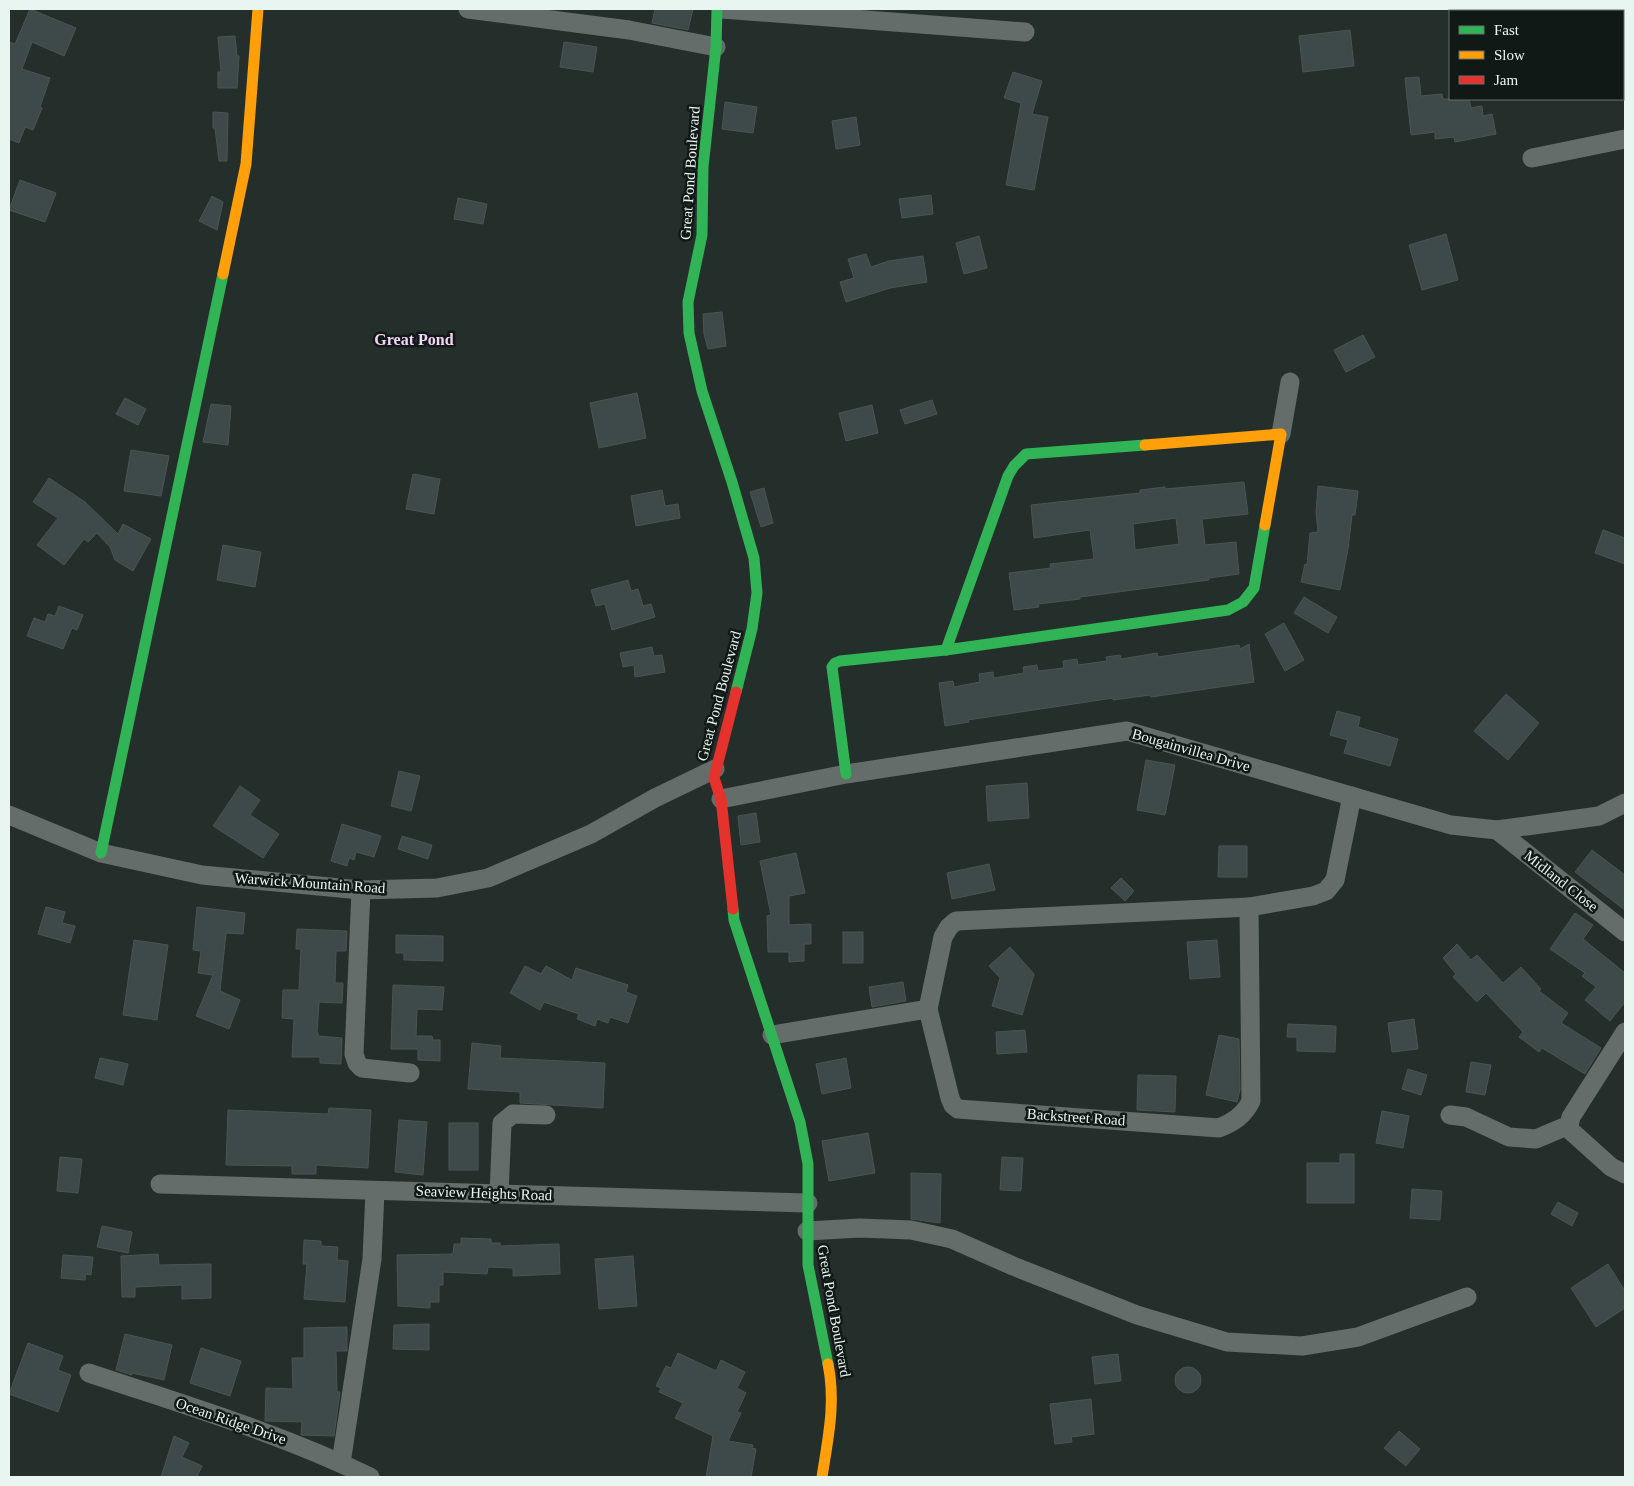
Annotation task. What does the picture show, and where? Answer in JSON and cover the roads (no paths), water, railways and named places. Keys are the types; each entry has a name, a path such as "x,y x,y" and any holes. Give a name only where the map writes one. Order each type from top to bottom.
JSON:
{"street":[{"path":"102,853 246,164 258,9"},
{"path":"468,9 629,30 716,47"},
{"name":"Great Pond Boulevard","path":"717,9 716,47 703,167 702,235 688,302 689,334 702,391 732,482 750,545 756,570 757,594 752,629 714,778 721,799 734,920 800,1122 808,1164 808,1265 833,1390 832,1410 822,1477"},
{"path":"722,9 1025,32"},
{"path":"1532,158 1625,139"},
{"path":"846,774 832,668 835,663 946,650 1228,610 1239,606 1249,597 1254,588 1290,382"},
{"path":"946,650 1008,476 1014,466 1026,454 1281,434"},
{"name":"Bougainvillea Drive","path":"721,799 846,774 1127,731 1451,825 1497,830 1599,816 1625,803"},
{"name":"Warwick Mountain Road","path":"9,815 102,853 202,875 361,890 437,888 488,878 591,834 655,798 715,769"},
{"path":"772,1035 928,1009 943,937 949,927 956,921 1249,906 1313,896 1326,891 1335,880 1352,796"},
{"name":"Midland Close","path":"1497,830 1625,932"},
{"path":"361,890 354,1054 357,1063 362,1068 410,1073"},
{"name":"Backstreet Road","path":"928,1009 950,1098 953,1105 958,1109 1219,1128 1239,1118 1247,1110 1251,1101 1249,906"},
{"path":"1625,1032 1571,1117 1569,1125 1571,1131 1611,1167 1625,1174"},
{"path":"499,1194 502,1122 513,1114 546,1116"},
{"path":"1450,1115 1466,1117 1509,1137 1536,1139 1569,1125"},
{"name":"Seaview Heights Road","path":"160,1184 808,1203"},
{"path":"341,1463 372,1259 375,1190"},
{"path":"807,1231 860,1228 911,1230 952,1239 1013,1266 1137,1315 1226,1342 1302,1346 1358,1337 1467,1297"},
{"name":"Ocean Ridge Drive","path":"89,1373 284,1438 370,1477"}],"district":[{"name":"Great Pond","path":"414,339"}]}
